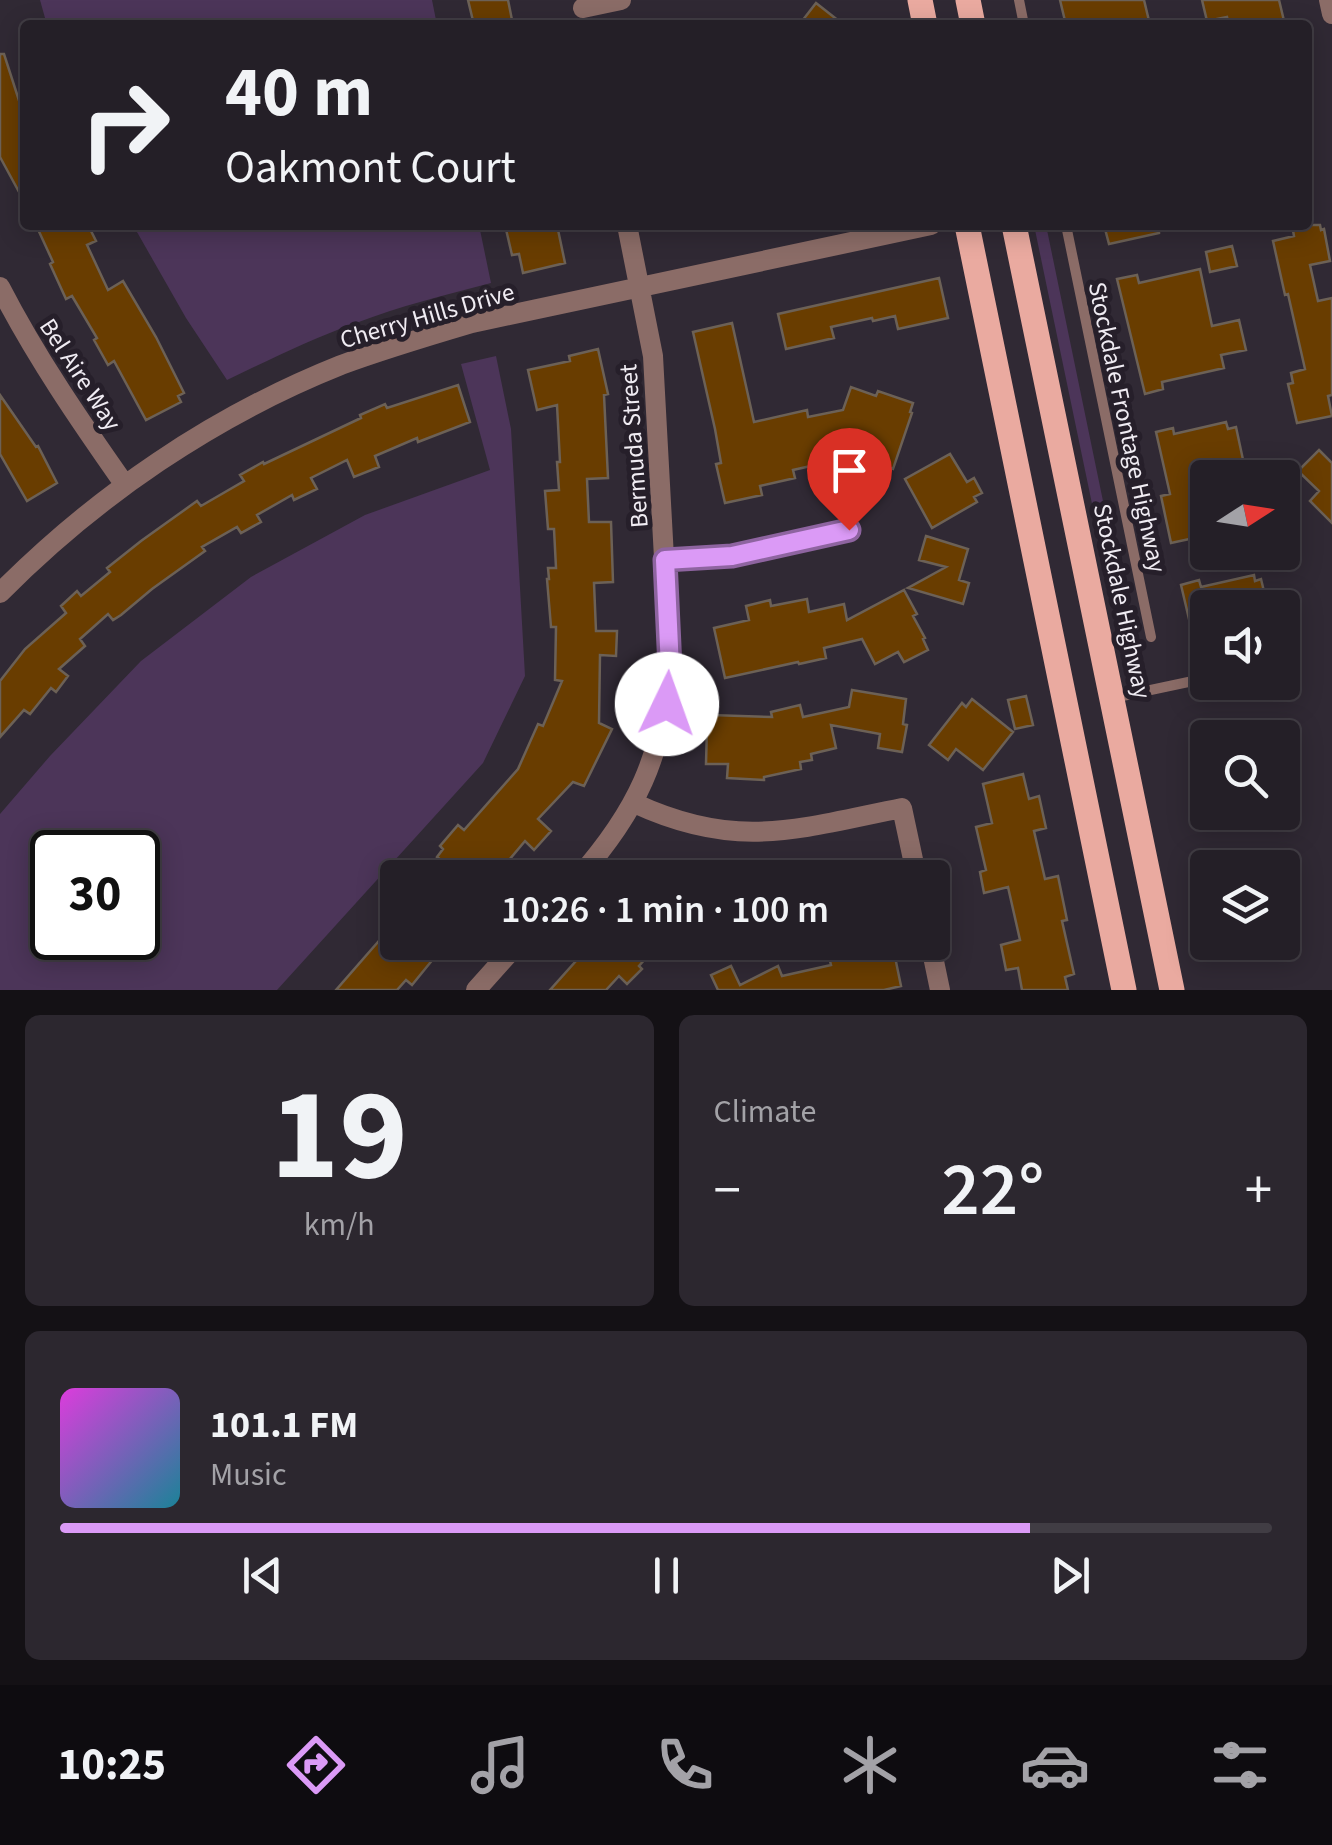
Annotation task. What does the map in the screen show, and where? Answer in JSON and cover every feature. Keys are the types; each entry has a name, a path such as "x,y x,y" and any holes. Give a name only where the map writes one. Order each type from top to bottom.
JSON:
{"main road":[{"path":"968,230 1124,990"},
{"name":"Stockdale Highway","path":"1015,230 1172,990"}],"street":[{"path":"583,11 622,0"},
{"path":"1329,0 1332,14"},
{"name":"Bermuda Street","path":"593,860 634,803 658,745 670,668 653,356 628,230"},
{"name":"Cherry Hills Drive","path":"0,593 78,522 126,485 214,428 339,366 472,323 908,230"},
{"name":"Bel Aire Way","path":"0,287 70,406 126,485"},
{"path":"665,560 732,556 849,530"},
{"path":"634,803 665,818 737,833 771,833 902,808 912,860"},
{"path":"476,990 503,960"},
{"path":"934,960 940,990"}],"lane":[{"name":"Stockdale Frontage Highway","path":"1067,230 1150,637"},
{"path":"1112,698 1190,682"}],"shaded area":[{"path":"40,0 432,0 436,20 46,20"},
{"path":"136,230 480,230 491,283 373,317 227,380"},
{"path":"1035,230 1047,230 1122,593 1115,593 1106,571"},
{"path":"496,356 511,429 525,676 483,763 395,860 380,860 380,876 277,990 0,990 0,814 50,756 141,661 251,577 365,515 490,470 461,364"}],"building":[{"path":"468,0 508,0 512,20 473,20"},
{"path":"1060,0 1144,0 1149,20 1065,20"},
{"path":"1202,0 1279,0 1284,20 1227,17 1207,20"},
{"path":"816,3 838,20 803,20"},
{"path":"0,54 4,54 20,104 20,194 0,157"},
{"path":"1312,225 1324,229 1330,261 1310,265 1318,301 1332,298 1332,395 1328,396 1332,416 1297,423 1288,384 1293,383 1291,373 1305,369 1273,241 1294,236 1293,230 1312,230"},
{"path":"38,230 90,230 96,241 87,245 108,290 123,281 184,393 178,396 181,402 146,420 114,361 108,365 72,296 66,299 50,264 53,262"},
{"path":"506,230 558,230 565,263 523,273 519,254 512,255"},
{"path":"1105,230 1159,230 1159,233 1109,244"},
{"path":"1232,246 1237,266 1210,272 1206,252"},
{"path":"1200,269 1212,326 1239,320 1246,350 1221,355 1224,368 1162,382 1163,389 1145,394 1117,279 1137,275 1139,283"},
{"path":"939,278 948,318 898,329 895,316 873,321 872,318 831,327 834,338 786,349 778,314"},
{"path":"732,323 754,422 807,410 808,417 843,410 851,387 913,403 893,469 855,456 793,470 795,478 760,486 762,495 725,503 716,464 721,463 715,429 693,332"},
{"path":"598,349 608,394 604,395 608,478 587,479 589,522 611,522 613,582 594,583 596,631 617,631 616,656 600,655 599,723 612,729 584,786 573,782 538,819 551,831 534,850 525,841 509,860 441,860 437,857 443,849 440,846 458,825 464,830 518,769 538,724 543,726 562,681 555,680 556,627 551,627 547,579 548,568 556,568 554,529 548,529 545,491 559,490 557,405 537,410 528,370 570,361 569,356"},
{"path":"458,385 470,422 375,456 379,467 354,477 347,460 311,478 317,489 294,500 292,495 257,515 261,522 241,533 237,527 202,547 205,551 121,615 113,620 108,614 80,639 85,646 59,669 68,676 56,692 51,688 30,714 24,710 0,737 0,681 25,649 66,613 61,606 77,591 81,596 110,572 107,568 141,541 197,501 201,506 244,481 240,475 263,462 385,404 387,408"},
{"path":"0,395 38,446 57,483 27,501 0,454"},
{"path":"1226,422 1228,429 1236,427 1243,460 1190,460 1190,539 1171,543 1161,496 1170,494 1156,432 1173,428 1174,434"},
{"path":"1319,450 1332,463 1332,523 1310,501 1319,491 1300,469"},
{"path":"950,454 967,482 974,478 982,493 974,497 977,502 932,528 905,479"},
{"path":"926,536 968,549 959,580 969,583 963,604 908,588 946,567 919,560"},
{"path":"1254,575 1255,581 1261,579 1264,590 1190,590 1190,623 1181,585 1199,580 1201,587"},
{"path":"904,590 917,614 913,616 928,650 904,662 898,652 875,664 862,639 824,648 826,658 725,678 714,628 749,620 746,606 770,600 771,606 807,599 809,612 844,604 847,620"},
{"path":"852,690 906,699 902,752 878,748 880,734 831,725 836,748 811,754 812,760 800,762 801,769 764,780 727,778 728,764 706,764 711,715 772,717 771,712 800,705 803,717 849,707"},
{"path":"1026,696 1033,725 1015,729 1008,700"},
{"path":"972,699 1013,732 983,770 956,749 948,760 929,745 962,703 966,707"},
{"path":"1023,774 1029,799 1039,796 1046,828 1034,831 1045,879 1058,876 1067,920 1062,921 1074,974 1065,977 1068,990 1022,990 1018,968 1006,970 1001,945 1020,940 1008,887 984,893 980,872 986,870 976,827 992,823 983,784"},
{"path":"380,940 380,960 432,960 412,985 406,980 397,990 336,990"},
{"path":"577,960 644,960 639,966 642,969 627,984 619,976 606,990 550,990"},
{"path":"830,960 896,960 901,986 884,990 718,990 711,975 731,966 740,985 778,966 782,976 831,965"}],"route":[{"path":"667,704 670,668 665,560 732,556 849,530"}]}
